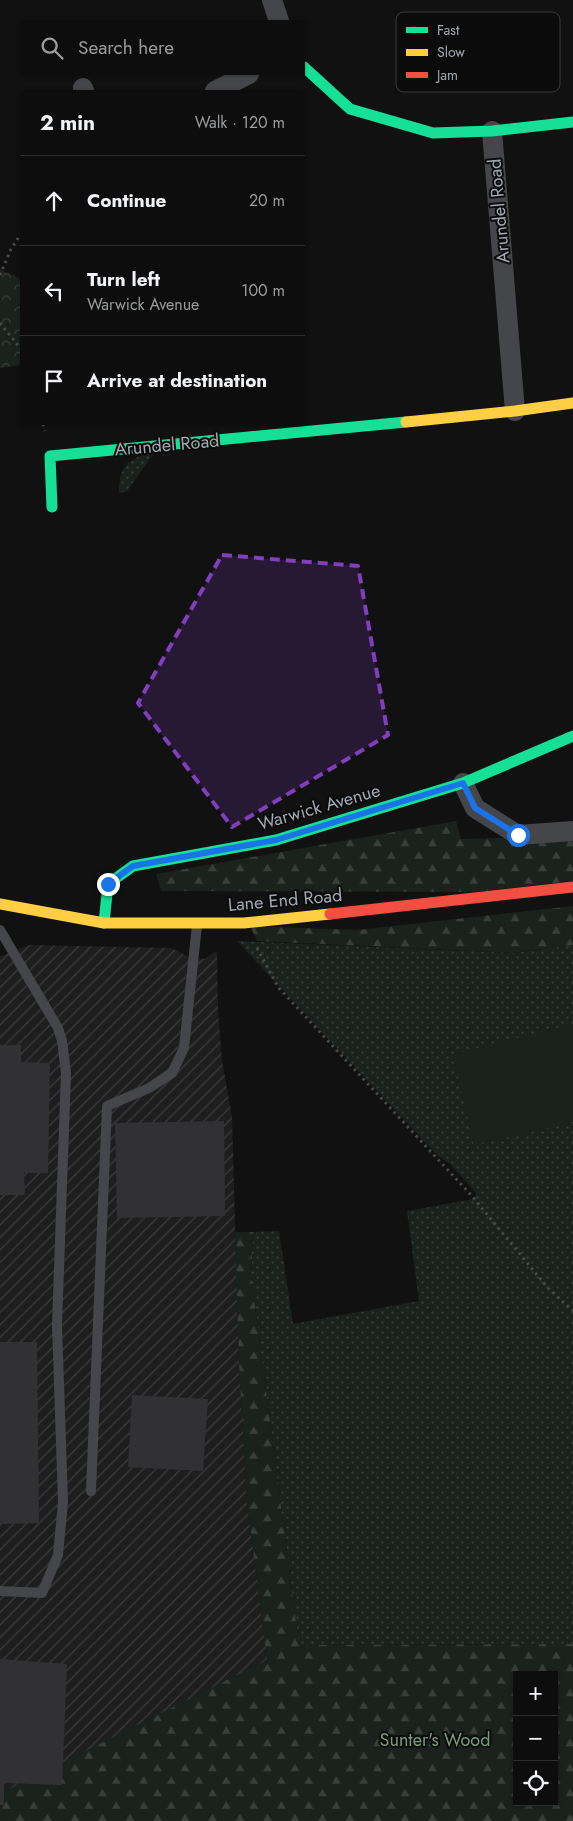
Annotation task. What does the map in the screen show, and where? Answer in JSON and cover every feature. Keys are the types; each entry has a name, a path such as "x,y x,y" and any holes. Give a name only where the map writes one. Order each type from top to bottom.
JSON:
{"street":[{"path":"272,0 279,20"},
{"path":"305,68 350,109 433,133 492,131 573,122"},
{"path":"217,90 247,75"},
{"name":"Arundel Road","path":"492,131 514,411"},
{"name":"Arundel Road","path":"52,508 50,456 514,411 573,403"},
{"name":"Warwick Avenue","path":"104,923 108,884 133,866 276,840 463,783 573,736"},
{"path":"463,783 475,808 518,835 573,831"},
{"name":"Lane End Road","path":"0,904 104,923 244,923 573,887"}],"lane":[{"path":"91,1491 107,1106 149,1088 172,1073 184,1048 197,924"},
{"path":"0,930 58,1028 62,1041 66,1073 58,1325 63,1502 58,1555 42,1593 0,1591"}],"path":[{"path":"0,275 11,249 20,236"},
{"path":"0,323 20,348"},
{"path":"244,923 278,988 471,1195 548,1288 573,1311"}],"highlighted area":[{"path":"222,555 358,566 388,735 232,827 138,703"}],"shaded area":[{"path":"30,945 171,948 189,957 204,959 217,951 218,1012 222,1060 232,1117 239,1364 247,1501 270,1680 24,1821 0,1821 0,956"}],"green space":[{"path":"0,269 20,279 20,365 0,368"},
{"path":"156,450 127,491 119,493 121,474 128,463 133,459"},
{"path":"456,821 461,839 573,836 573,881 475,892 161,891 156,874"},
{"path":"573,906 573,945 514,953 257,941 250,926 357,930"},
{"path":"237,941 514,953 573,945 573,1644 299,1645 251,1275 253,1232 279,1231 293,1324 419,1301 407,1211 474,1199 476,1193 450,1164 438,1156"},
{"path":"573,1024 573,1122 474,1145 453,1054"},
{"name":"Sunter's Wood","path":"235,1232 253,1232 251,1275 299,1645 573,1644 573,1821 0,1821 0,1794 267,1660 247,1501 239,1364"}],"building":[{"path":"0,1045 21,1045 21,1062 50,1063 48,1173 24,1173 25,1195 0,1195"},
{"path":"224,1121 225,1216 117,1218 115,1123"},
{"path":"0,1342 37,1342 39,1523 0,1524"},
{"path":"132,1395 208,1399 203,1471 128,1467"},
{"path":"0,1659 67,1664 62,1785 4,1783 4,1805 0,1805"}],"traffic: fast":[{"path":"305,68 350,109 433,133 492,131 573,122"},
{"path":"52,507 50,456 406,422"},
{"path":"104,923 108,884 133,866 276,840 463,783 573,736"}],"traffic: slow":[{"path":"406,422 573,403"},
{"path":"0,904 104,923 244,923 330,914"}],"traffic: jam":[{"path":"330,914 573,887"}],"route":[{"path":"108,884 133,866 276,840 463,783 475,808 518,835"}]}
